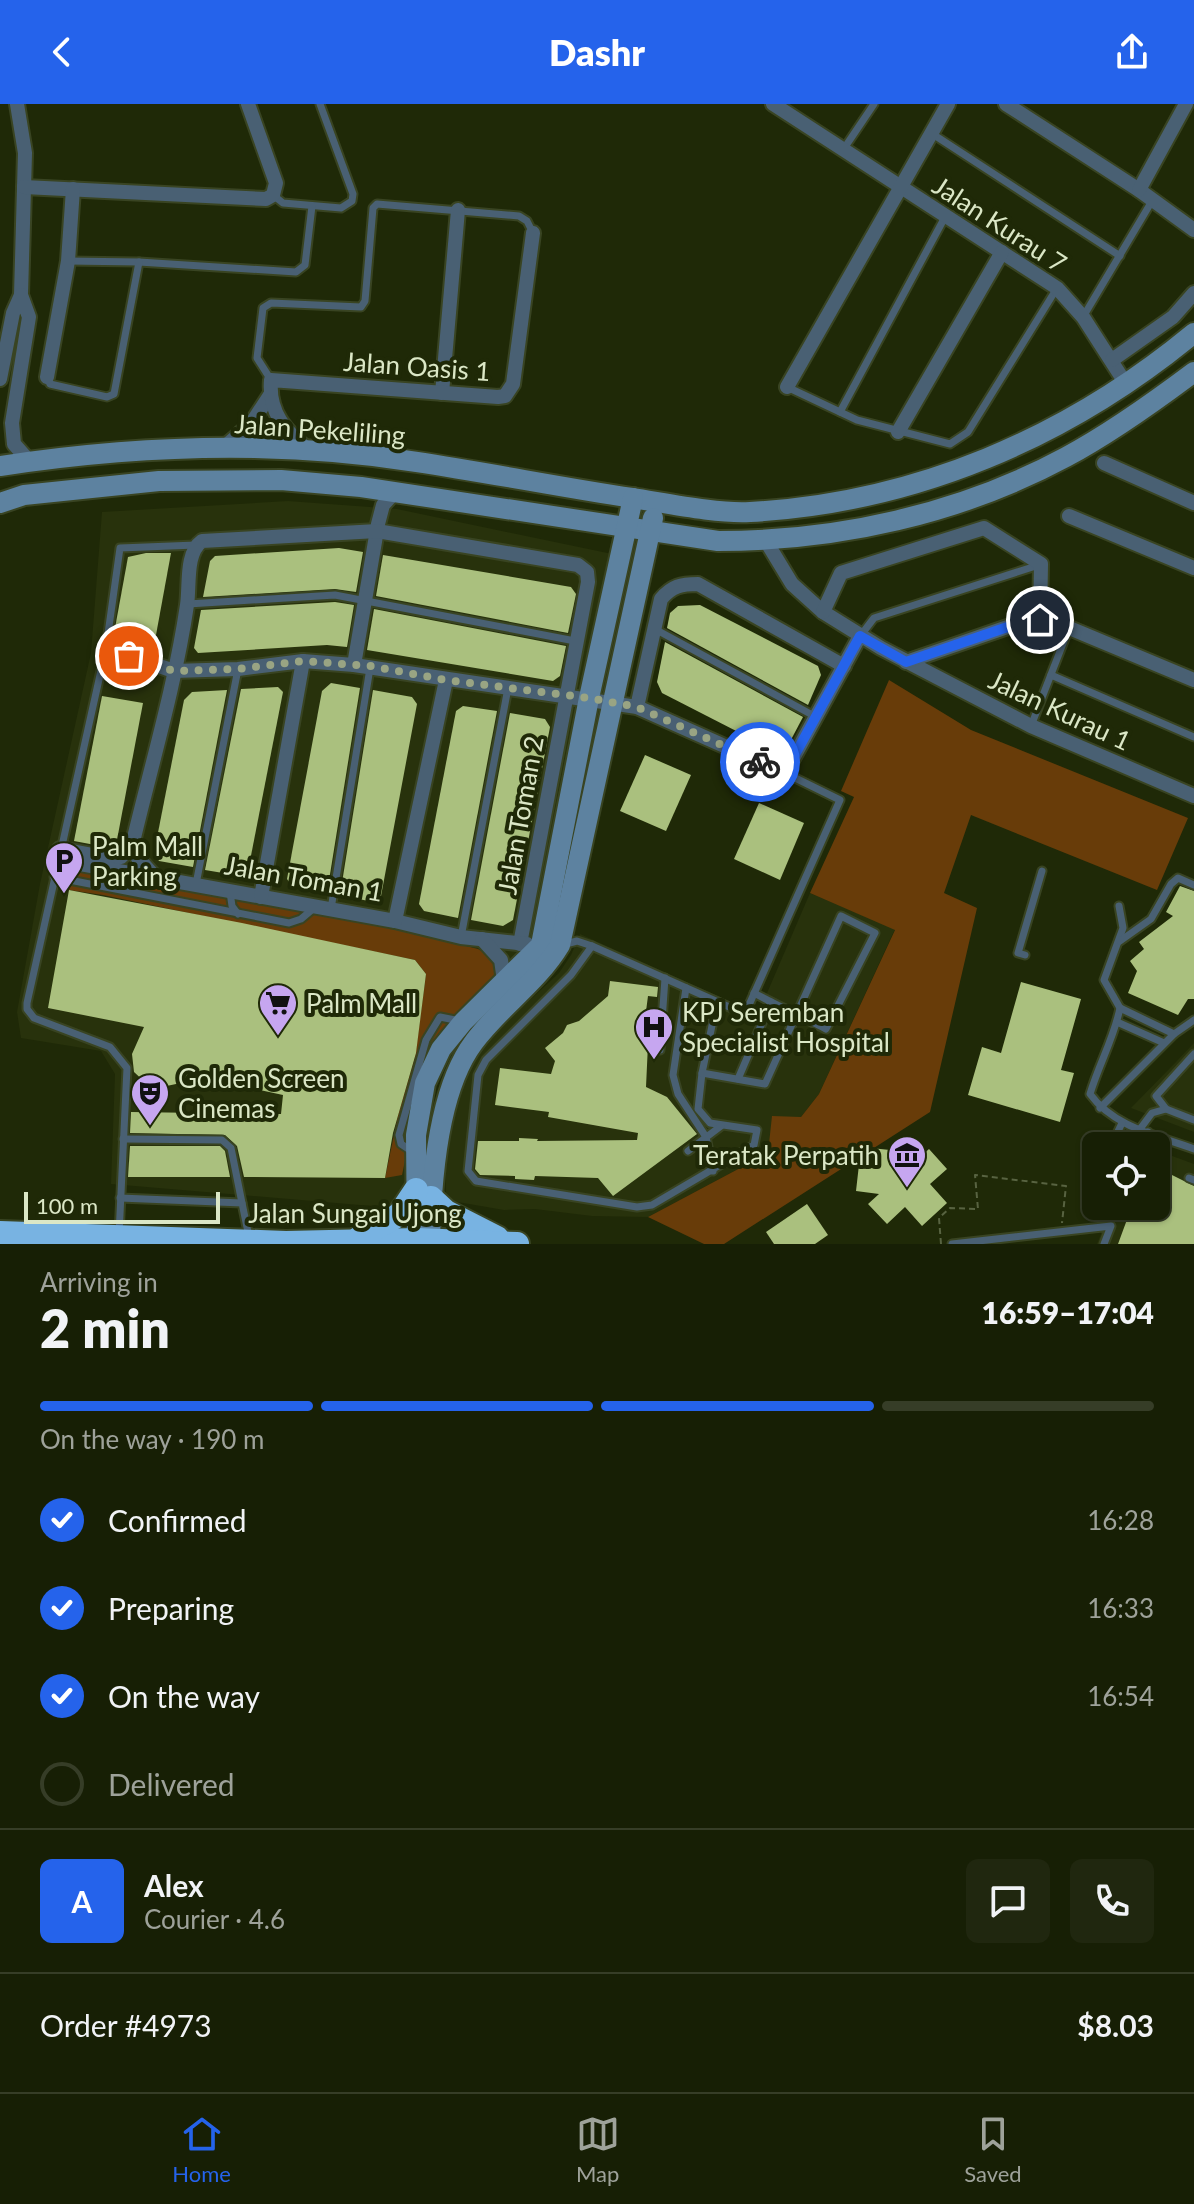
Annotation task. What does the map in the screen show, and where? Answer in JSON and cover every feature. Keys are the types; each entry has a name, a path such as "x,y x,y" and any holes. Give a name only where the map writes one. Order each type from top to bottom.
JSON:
{"highway":[{"path":"354,1241 393,1220 424,1194 463,1222 508,1243"},
{"name":"Jalan Sungai Ujong","path":"0,1233 249,1241 517,1244"}],"street":[{"path":"17,104 25,153 21,295 29,317 12,423 14,444 29,461"},
{"path":"24,187 266,199 273,195 276,183 248,104"},
{"name":"Jalan Kurau 7","path":"773,104 1057,288 1083,317 1126,384"},
{"path":"787,387 948,104"},
{"path":"1006,104 1139,190 1194,230"},
{"path":"1031,119 1038,104"},
{"path":"1139,190 1186,104"},
{"path":"47,377 68,261 73,189"},
{"path":"442,393 458,210"},
{"name":"Jalan Oasis 1","path":"271,388 498,397 509,391 513,384 533,233"},
{"path":"898,432 1002,252"},
{"path":"1112,360 1173,317 1194,293"},
{"path":"0,379 13,313 21,295"},
{"name":"Jalan Pekeliling","path":"0,466 156,449 268,447 413,461 657,502 748,512 824,503 920,485 1023,444 1126,384 1194,333"},
{"name":"Jalan Pekeliling","path":"0,503 24,495 159,481 281,480 361,487 718,541 822,536 932,511 1063,458 1089,444 1194,372"},
{"path":"223,448 251,424 271,388"},
{"path":"271,388 282,424 310,451"},
{"path":"1104,463 1194,503"},
{"path":"361,487 374,506 377,528"},
{"path":"354,665 377,528 383,505 395,492"},
{"path":"424,1194 460,1067 473,1043 540,974 547,860 589,698 633,498"},
{"path":"424,1242 424,1194 415,1153 425,1083 441,1049 463,1022 540,945 612,702 657,502"},
{"path":"1069,516 1194,568"},
{"name":"Jalan Toman 2","path":"196,545 202,541 377,528 578,565 587,572 588,582 566,696 547,860"},
{"path":"823,612 841,573 984,528 1041,564 1040,620"},
{"name":"Jalan Kurau 1","path":"766,541 792,584 823,612 860,636 1031,726 1194,795"},
{"path":"59,854 113,859 121,857 132,846 174,671 196,545"},
{"path":"637,707 661,599 670,589 682,584 698,584 844,666"},
{"path":"906,662 1022,622 1040,620 1055,622 1194,680"},
{"path":"106,648 174,671 238,669 303,661 370,666 446,680 612,702 637,707 785,773 860,636"},
{"path":"261,897 303,661"},
{"path":"395,921 446,680"},
{"path":"132,846 142,864 156,878"},
{"name":"Jalan Toman 1","path":"59,854 156,878 395,921 461,937 540,945"},
{"path":"482,939 501,960 504,981"}],"lane":[{"path":"273,195 283,203 312,206 341,208 352,201 353,194 320,104"},
{"path":"843,150 874,104"},
{"path":"931,133 1120,256"},
{"path":"1083,317 1152,201"},
{"path":"271,388 257,358 261,314 266,305 361,307 365,301 373,208 377,204 519,216 527,221 533,233"},
{"path":"68,261 139,262 296,272 305,265 312,206"},
{"path":"840,412 946,215"},
{"path":"47,377 50,384 107,397 114,394 139,262"},
{"path":"787,387 840,412 898,432 950,444 968,432 1057,288"},
{"path":"119,1237 127,1068 110,1047 34,1018 27,1009 27,1003 106,648 120,548 196,545"},
{"path":"860,636 874,618 1041,564"},
{"path":"188,604 335,595 575,641"},
{"path":"653,628 816,717"},
{"path":"1031,726 1069,628"},
{"path":"54,877 289,923 323,908 370,666"},
{"path":"196,884 238,669"},
{"path":"1051,675 1194,737"},
{"path":"461,937 508,688"},
{"path":"540,945 577,941 592,946 745,1014 840,800 785,773"},
{"path":"1025,955 1018,953 1042,871"},
{"path":"1118,943 1151,919 1171,884 1178,878 1194,885"},
{"path":"230,892 232,906 238,914"},
{"path":"1119,906 1123,928 1104,980 1120,1008 1174,1034"},
{"path":"702,1073 765,1084 795,1014 841,916 875,933 826,1029 795,1014 771,1002 754,993"},
{"path":"592,946 571,975 486,1060 478,1075 468,1171 476,1181 637,1207 652,1205 754,1145 757,1130 710,1123 701,1114 697,1103 717,1002"},
{"path":"660,1050 665,978"},
{"path":"686,988 673,1075 678,1094 706,1137 713,1171"},
{"path":"738,1079 771,1002"},
{"path":"1120,1008 1090,1094 1100,1108 1122,1123 1194,1149"},
{"path":"415,1153 398,1141 426,1040 442,1016 463,1022"},
{"path":"1100,1108 1164,1043 1194,1020"},
{"path":"1117,1022 1164,1043"},
{"path":"1194,1054 1159,1090 1157,1100 1166,1109 1194,1120"},
{"path":"678,1094 690,1099 699,1092"},
{"path":"1144,1131 1152,1113 1166,1109"},
{"path":"1118,1132 1122,1123"},
{"path":"688,1151 723,1125"},
{"path":"123,1139 222,1140 227,1143 231,1148 249,1241"},
{"path":"120,1198 242,1203"},
{"path":"952,1244 1111,1226 1104,1244"}],"path":[{"path":"941,1244 939,1218 950,1208 978,1209 975,1175 1066,1186 1060,1232"}],"shaded area":[{"path":"288,501 397,509 617,555 544,913 528,953 423,1065 407,1209 111,1184 115,1074 101,1051 21,1038 17,1012 40,884 91,653 102,512"},
{"path":"889,680 971,730 1188,818 1157,890 971,815 944,893 977,908 930,1112 724,1244 704,1244 648,1217 768,1153 772,1116 801,1117 819,1094 895,930 810,893 854,797 841,791"},
{"path":"76,865 328,911 478,949 492,958 498,973 421,1085 402,1175 385,1178 398,1116 415,1058 426,974 415,960 69,890"},
{"name":"KPJ Seremban Specialist Hospital","path":"810,893 895,929 819,1094 768,1153 648,1217 592,1216 535,1209 504,1210 446,1200 445,1150 453,1110 468,1072 489,1038 559,973 580,934 758,1014"},
{"path":"1194,1043 1194,1132 1131,1108 1176,1062"},
{"path":"1170,1155 1194,1164 1194,1244 1097,1244 1101,1234 1100,1220 1170,1220"}],"building":[{"path":"339,548 363,552 356,592 335,589 203,597 210,561 215,556"},
{"path":"171,553 156,635 115,628 128,557"},
{"path":"383,555 571,587 576,594 568,633 376,596"},
{"path":"335,602 354,605 347,647 327,645 198,653 194,648 201,610"},
{"path":"700,605 818,666 821,675 808,705 667,628 670,613 678,606"},
{"path":"374,609 566,646 560,676 553,681 367,650"},
{"path":"665,642 803,717 784,753 662,693 657,682"},
{"path":"331,683 360,688 327,893 292,886 287,879 322,691"},
{"path":"278,687 283,692 248,871 241,876 205,870 241,689"},
{"path":"227,690 193,867 159,861 154,853 184,700 192,692"},
{"path":"373,690 412,697 417,704 381,896 373,902 340,895"},
{"path":"102,696 143,703 116,845 111,848 74,841"},
{"path":"463,706 497,711 458,918 424,911 419,904 456,711"},
{"path":"510,713 545,719 550,727 513,920 503,926 471,920"},
{"path":"645,755 691,775 666,831 620,811"},
{"path":"759,803 804,823 780,880 734,859"},
{"path":"1180,886 1194,891 1194,999 1188,999 1178,1015 1128,993 1137,971 1130,961 1144,949 1139,942 1173,916 1166,912"},
{"name":"Palm Mall","path":"69,890 415,960 426,974 416,1053 393,1133 385,1178 244,1177 237,1146 225,1135 130,1133 131,1112 281,1114 283,1095 190,1075 176,1084 162,1087 148,1085 134,1072 132,1054 144,1027 48,1008"},
{"path":"610,981 658,987 657,997 648,996 642,1042 648,1044 646,1087 667,1097 697,1134 613,1196 598,1178 535,1176 534,1180 480,1175 475,1169 478,1141 519,1141 519,1138 537,1141 637,1140 638,1133 548,1117 549,1112 495,1105 500,1068 551,1074 555,1061 545,1048 563,1033 567,1025 579,1021 608,996"},
{"path":"1021,982 1081,999 1061,1070 1074,1073 1060,1122 968,1095 982,1047 1001,1053"},
{"path":"130,1146 220,1146 225,1151 230,1177 128,1177"},
{"name":"Teratak Perpatih","path":"861,1147 890,1150 907,1169 929,1149 947,1169 930,1184 947,1203 922,1226 905,1207 887,1224 868,1204 879,1194 856,1191"},
{"path":"1170,1174 1194,1186 1194,1244 1118,1244 1127,1220 1170,1220"},
{"path":"807,1204 828,1235 815,1244 774,1244 766,1232"}],"way so far":[{"path":"129,656 174,671 238,669 303,661 370,666 446,680 589,698 637,707 760,762"}],"place":[{"name":"Palm Mall Parking","path":"64,895"},
{"name":"Palm Mall","path":"278,1037"},
{"name":"KPJ Seremban Specialist Hospital","path":"654,1061"},
{"name":"Golden Screen Cinemas","path":"150,1127"},
{"name":"Teratak Perpatih","path":"907,1189"}],"route":[{"path":"760,762 785,773 860,636 906,662 1022,622 1040,620"}]}
